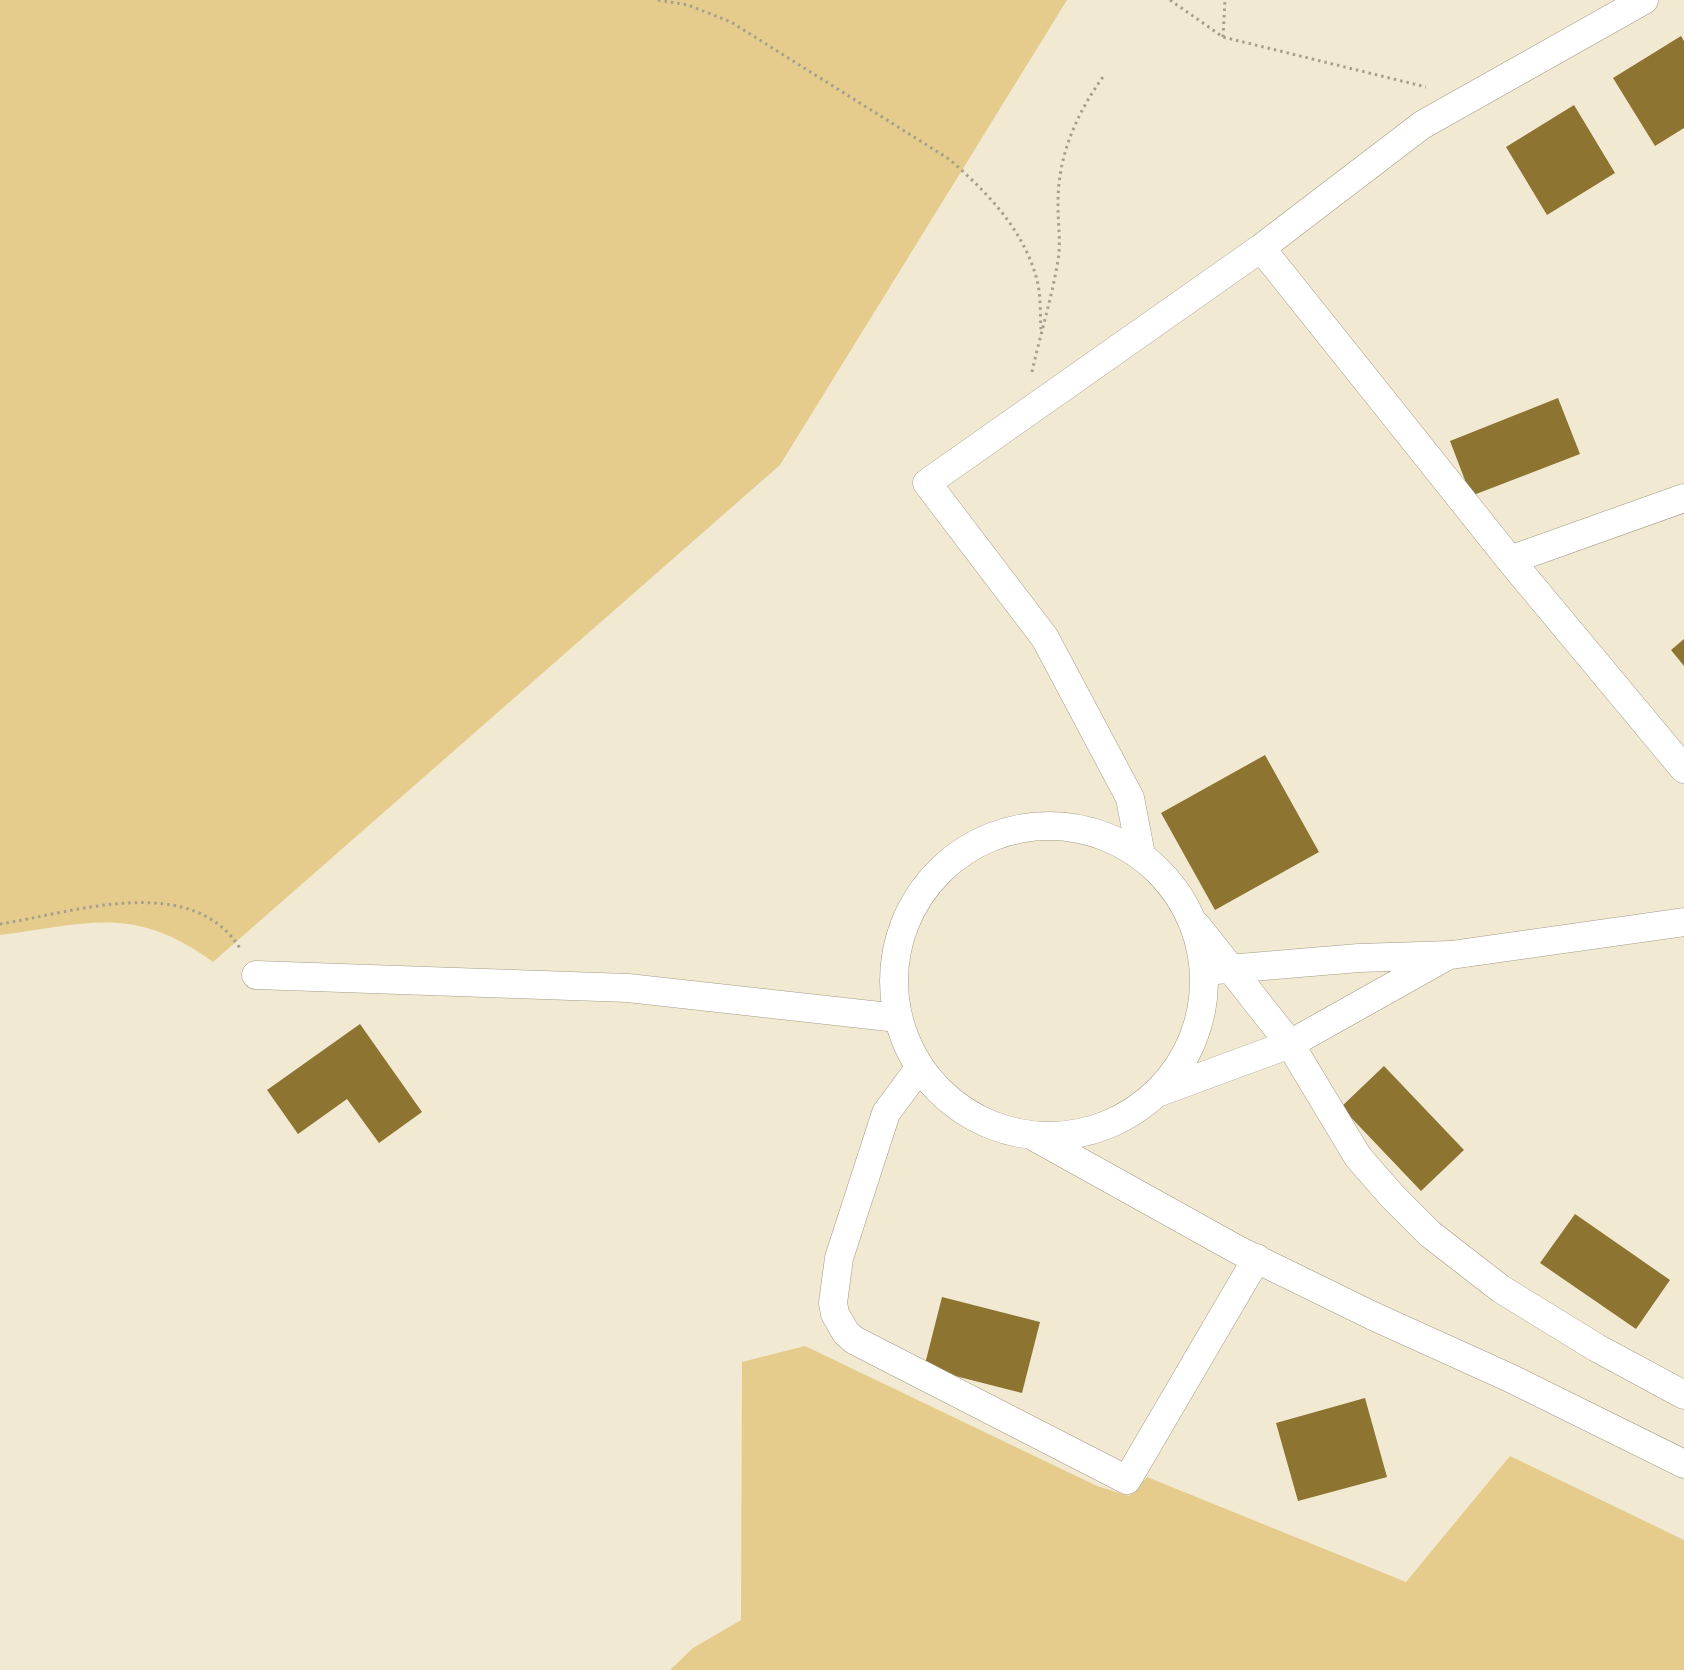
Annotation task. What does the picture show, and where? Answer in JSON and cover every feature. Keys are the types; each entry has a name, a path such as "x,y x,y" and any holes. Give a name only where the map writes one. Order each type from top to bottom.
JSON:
{"street":[{"path":"1141,855 1130,798 1045,638 927,483 1261,248 1422,125 1644,0"},
{"path":"1261,248 1510,560 1684,769"},
{"path":"1510,560 1684,498"},
{"path":"1191,918 1199,944 1204,971 1203,998 1198,1025 1188,1050 1173,1073 1155,1093 1134,1110 1111,1123 1094,1129 1058,1136 1031,1135 1005,1130 956,1106 937,1088 920,1067 907,1043 898,1018 894,991 895,963 900,937 910,912 924,888 942,868 963,851 987,838 1012,829 1039,825 1066,826 1093,832 1118,841 1141,855 1161,873 1178,894 1191,918 1290,1044 1358,1157 1393,1197 1430,1234 1470,1267 1509,1294 1597,1348 1684,1395"},
{"path":"1204,971 1358,958 1450,955 1684,922"},
{"path":"1155,1093 1290,1044 1450,955"},
{"path":"256,975 628,988 898,1018"},
{"path":"920,1067 886,1112 839,1258 833,1303 834,1314 842,1328 854,1340 1128,1480 1256,1258"},
{"path":"1031,1135 1134,1194 1256,1258 1373,1316 1510,1378 1684,1464"}],"path":[{"path":"658,0 688,5 731,22 949,159 998,206 1028,254 1037,281 1042,330"},
{"path":"1170,0 1223,37 1470,98"},
{"path":"1223,37 1225,0"},
{"path":"1022,416 1058,260 1060,234 1058,208 1062,163 1077,118 1105,74"},
{"path":"0,924 114,904 176,905 209,917 232,935 256,975"}],"shaded area":[{"path":"0,0 1067,0 780,465 213,962 185,944 159,932 134,925 85,923 0,935"},
{"path":"805,1346 1097,1486 1129,1496 1147,1477 1406,1582 1510,1456 1684,1540 1684,1670 670,1670 693,1648 741,1620 742,1362"}],"building":[{"path":"1681,36 1684,41 1684,128 1655,146 1613,78"},
{"path":"1574,105 1615,173 1547,215 1506,147"},
{"path":"1558,398 1580,454 1471,496 1450,441"},
{"path":"1684,639 1684,666 1671,650"},
{"path":"1265,755 1319,852 1215,910 1161,813"},
{"path":"360,1024 422,1112 379,1143 347,1099 298,1134 267,1090"},
{"path":"1384,1066 1464,1150 1421,1191 1341,1107"},
{"path":"1575,1214 1670,1280 1636,1329 1540,1263"},
{"path":"942,1297 1040,1322 1022,1393 924,1368"},
{"path":"1365,1398 1387,1477 1298,1501 1276,1423"}]}
